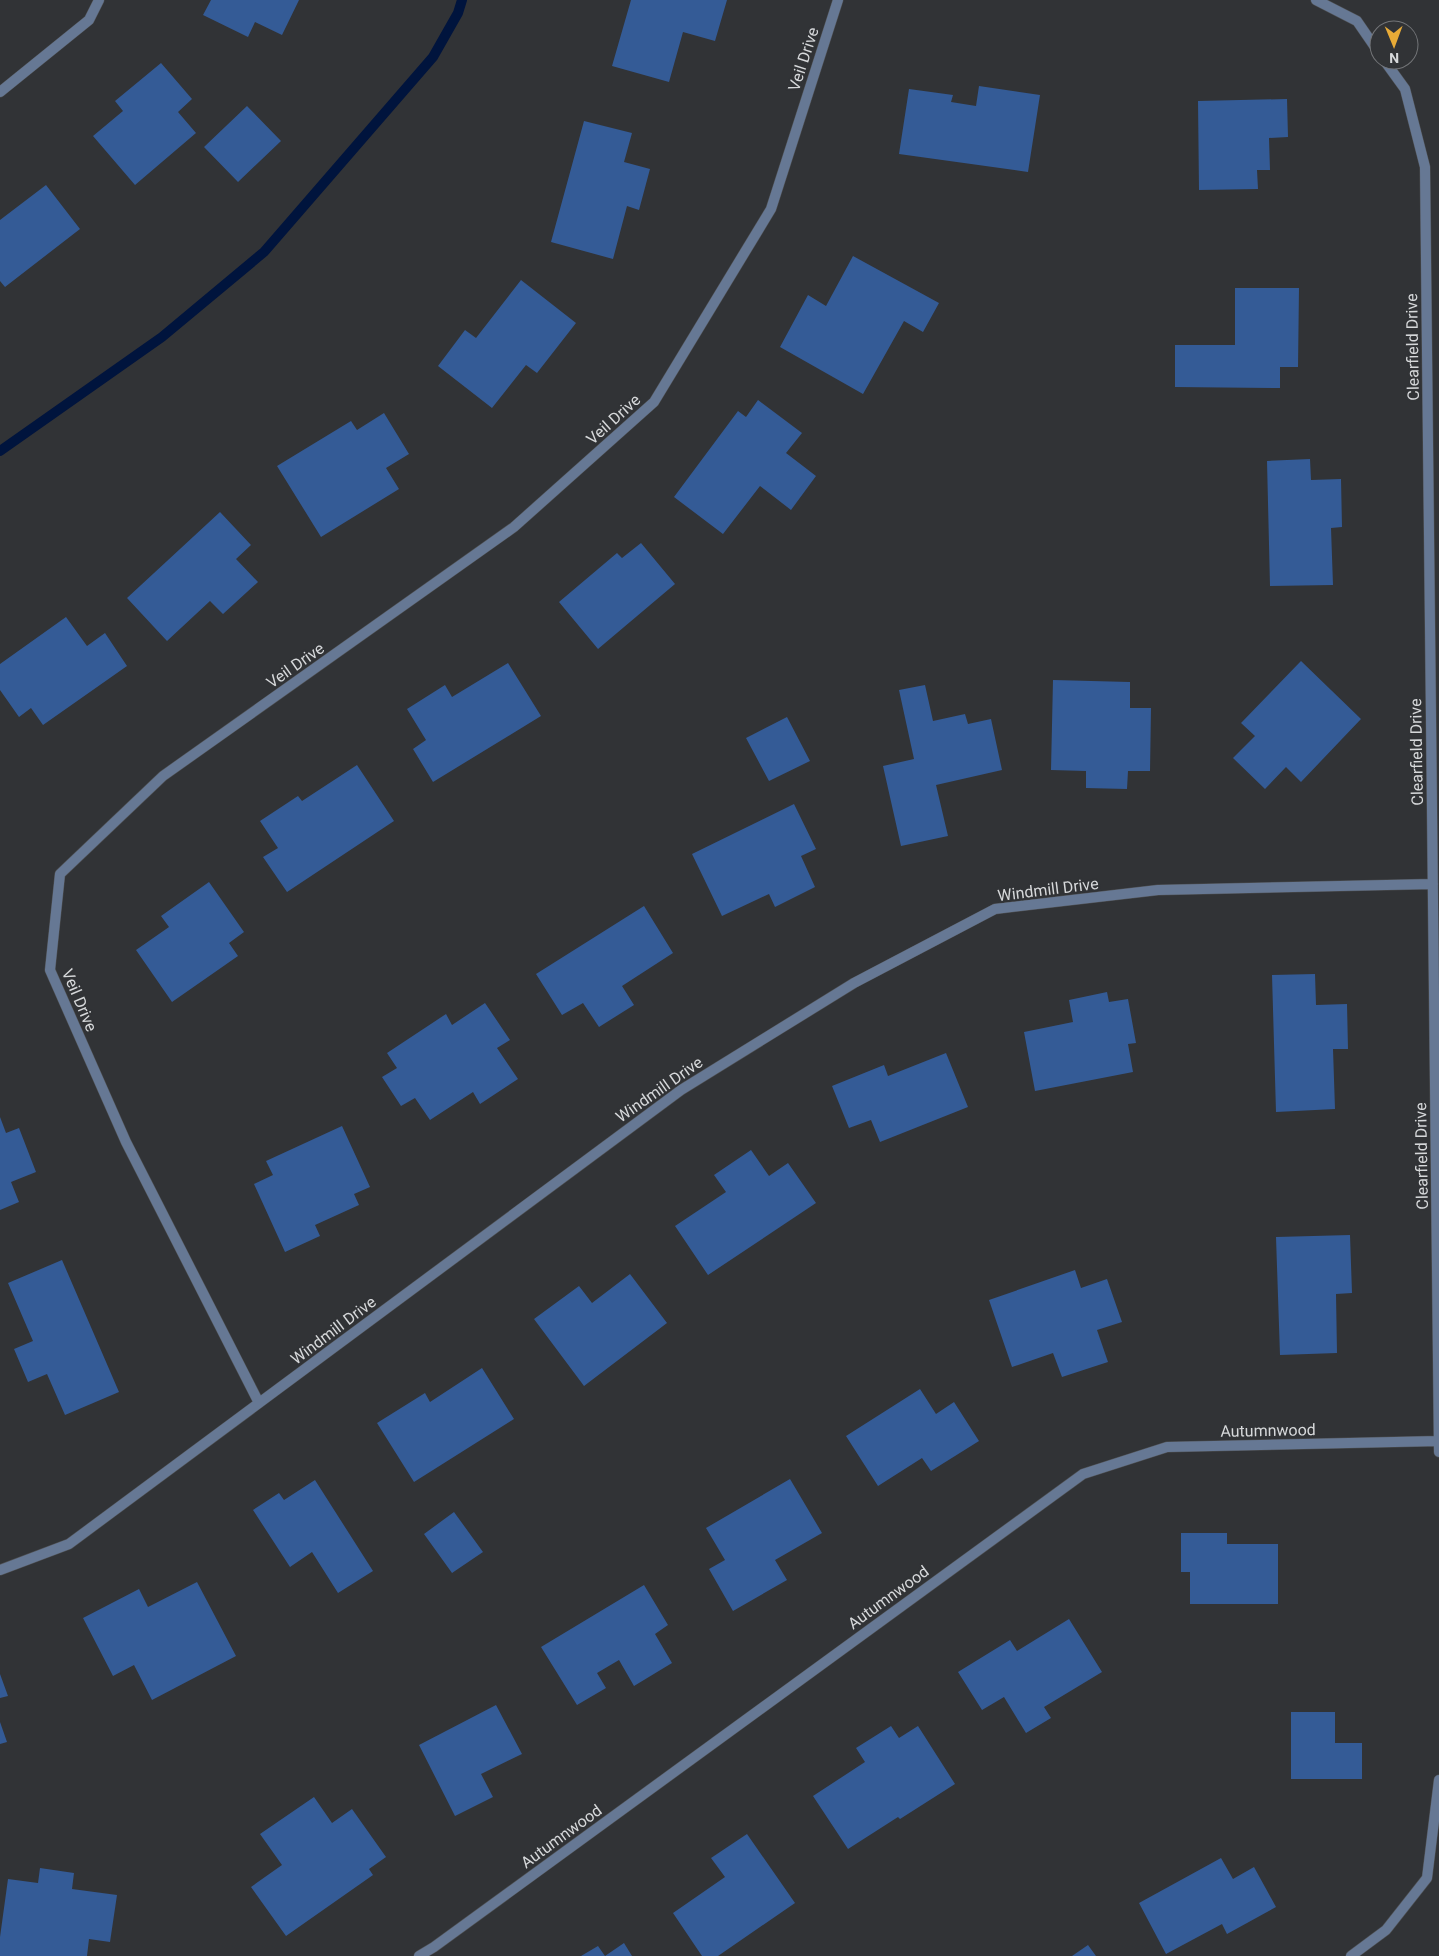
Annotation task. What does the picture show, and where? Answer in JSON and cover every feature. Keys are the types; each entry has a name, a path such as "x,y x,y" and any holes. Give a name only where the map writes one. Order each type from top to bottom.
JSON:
{"street":[{"path":"0,92 88,20 100,0"},
{"name":"Veil Drive","path":"259,1403 126,1142 50,970 60,874 163,776 514,527 654,402 771,210 838,0"},
{"path":"1316,0 1356,21 1369,39"},
{"name":"Clearfield Drive","path":"1391,70 1404,90 1425,167 1439,1452"},
{"name":"Windmill Drive","path":"0,1570 69,1544 681,1090 854,983 995,909 1158,890 1433,884"},
{"name":"Autumnwood","path":"419,1956 1083,1474 1167,1447 1439,1441"},
{"path":"1350,1956 1386,1930 1427,1878 1439,1780"}],"building":[{"path":"211,0 299,0 282,35 255,22 248,37 203,15"},
{"path":"631,0 727,0 715,41 683,32 669,82 612,66"},
{"path":"161,63 192,99 178,112 196,133 135,185 93,136 123,111 115,101"},
{"path":"979,86 1040,95 1028,172 899,154 909,89 953,95 951,102 976,106"},
{"path":"1287,99 1288,137 1269,138 1270,170 1257,170 1258,189 1199,190 1198,101"},
{"path":"247,106 281,141 238,182 204,147"},
{"path":"584,121 632,133 624,162 650,169 639,210 627,206 613,259 551,242"},
{"path":"46,185 80,229 5,287 0,281 0,220"},
{"path":"853,256 939,303 923,332 904,321 863,394 780,347 808,295 826,306"},
{"path":"521,280 576,323 537,373 526,365 492,408 438,366 465,330 476,338"},
{"path":"1235,288 1299,288 1298,367 1280,367 1280,388 1175,387 1175,345 1235,345"},
{"path":"758,400 802,433 786,453 816,476 791,510 760,486 723,534 674,497 738,411 746,417"},
{"path":"384,413 409,454 386,468 399,489 321,537 277,466 351,421 357,430"},
{"path":"1310,459 1311,480 1341,479 1342,527 1331,528 1333,585 1270,586 1267,461"},
{"path":"220,512 251,545 236,559 258,582 223,614 210,601 167,641 127,598"},
{"path":"641,543 675,584 598,649 559,602 617,553 622,558"},
{"path":"66,617 87,646 105,633 127,666 43,725 31,708 19,717 0,690 0,664"},
{"path":"1301,661 1361,719 1301,782 1286,767 1265,789 1233,758 1255,736 1241,723"},
{"path":"508,663 541,716 433,782 413,749 426,740 407,709 445,685 452,697"},
{"path":"1053,680 1130,682 1130,708 1151,708 1150,771 1128,771 1127,789 1086,788 1086,771 1051,770"},
{"path":"925,685 933,721 965,714 968,724 991,719 1002,770 936,785 948,836 901,846 883,766 914,759 899,690"},
{"path":"787,717 810,761 769,781 746,738"},
{"path":"357,765 394,821 287,892 263,857 278,848 260,821 298,796 302,801"},
{"path":"794,804 816,849 801,856 815,887 775,907 769,894 722,916 692,854"},
{"path":"209,882 244,932 229,943 238,956 172,1002 136,950 169,927 161,916"},
{"path":"644,906 673,953 622,986 634,1005 599,1027 583,1003 562,1015 536,974"},
{"path":"1315,974 1316,1005 1347,1004 1348,1049 1333,1049 1335,1109 1276,1112 1272,975"},
{"path":"1107,992 1109,1002 1128,999 1136,1043 1128,1044 1133,1072 1035,1091 1024,1032 1073,1022 1069,1000"},
{"path":"485,1003 510,1040 497,1048 518,1079 480,1104 473,1092 430,1120 415,1098 401,1106 382,1077 397,1068 387,1053 446,1014 452,1025"},
{"path":"946,1053 968,1107 880,1142 871,1120 849,1128 832,1086 884,1065 888,1076"},
{"path":"0,1117 6,1133 19,1128 36,1172 11,1182 19,1202 0,1210"},
{"path":"342,1126 370,1187 354,1194 359,1205 315,1225 320,1236 285,1252 254,1184 273,1175 266,1161"},
{"path":"751,1150 769,1176 788,1163 816,1203 708,1275 675,1226 726,1192 714,1175"},
{"path":"1350,1235 1352,1293 1336,1294 1337,1353 1280,1355 1276,1237"},
{"path":"62,1260 119,1392 65,1415 47,1374 28,1382 14,1349 33,1341 8,1283"},
{"path":"1075,1270 1081,1288 1107,1279 1122,1322 1097,1330 1108,1362 1062,1377 1053,1353 1012,1367 989,1300"},
{"path":"630,1274 667,1323 584,1386 534,1319 579,1286 592,1303"},
{"path":"482,1368 514,1419 414,1482 377,1423 425,1393 430,1402"},
{"path":"920,1389 936,1414 954,1402 979,1441 931,1471 922,1458 878,1486 846,1436"},
{"path":"790,1479 822,1533 775,1560 787,1580 733,1611 709,1569 725,1560 706,1528"},
{"path":"315,1480 373,1571 338,1593 312,1552 290,1567 253,1510 279,1493 284,1500"},
{"path":"454,1512 483,1552 452,1573 424,1534"},
{"path":"1181,1533 1227,1533 1227,1544 1278,1544 1278,1604 1190,1604 1190,1572 1181,1572"},
{"path":"197,1582 236,1656 152,1700 134,1665 113,1676 83,1618 139,1589 148,1607"},
{"path":"644,1585 668,1625 655,1634 672,1663 634,1686 619,1660 597,1673 606,1688 577,1705 541,1647"},
{"path":"1069,1619 1102,1672 1044,1707 1051,1718 1026,1733 1004,1697 982,1710 958,1672 1010,1640 1017,1651"},
{"path":"0,1674 8,1696 0,1698"},
{"path":"496,1705 522,1754 481,1774 493,1797 455,1816 419,1745"},
{"path":"1291,1712 1335,1712 1335,1743 1362,1743 1362,1779 1291,1779"},
{"path":"0,1722 7,1742 0,1744"},
{"path":"891,1726 899,1738 918,1726 955,1784 848,1849 813,1796 865,1762 856,1748"},
{"path":"314,1797 332,1823 352,1809 386,1857 369,1869 373,1875 286,1936 251,1887 282,1865 260,1834"},
{"path":"747,1834 795,1903 718,1956 702,1956 673,1913 725,1877 711,1858"},
{"path":"1221,1858 1233,1879 1254,1867 1276,1907 1227,1934 1222,1924 1166,1954 1139,1903"},
{"path":"40,1868 74,1873 72,1889 117,1895 110,1942 89,1939 87,1956 0,1956 0,1937 8,1879 38,1883"},
{"path":"624,1943 632,1956 605,1956"},
{"path":"1088,1945 1096,1956 1072,1956"},
{"path":"598,1946 605,1956 581,1956"}],"waterway":[{"path":"0,451 162,337 264,252 433,57 458,13 462,0"}]}
